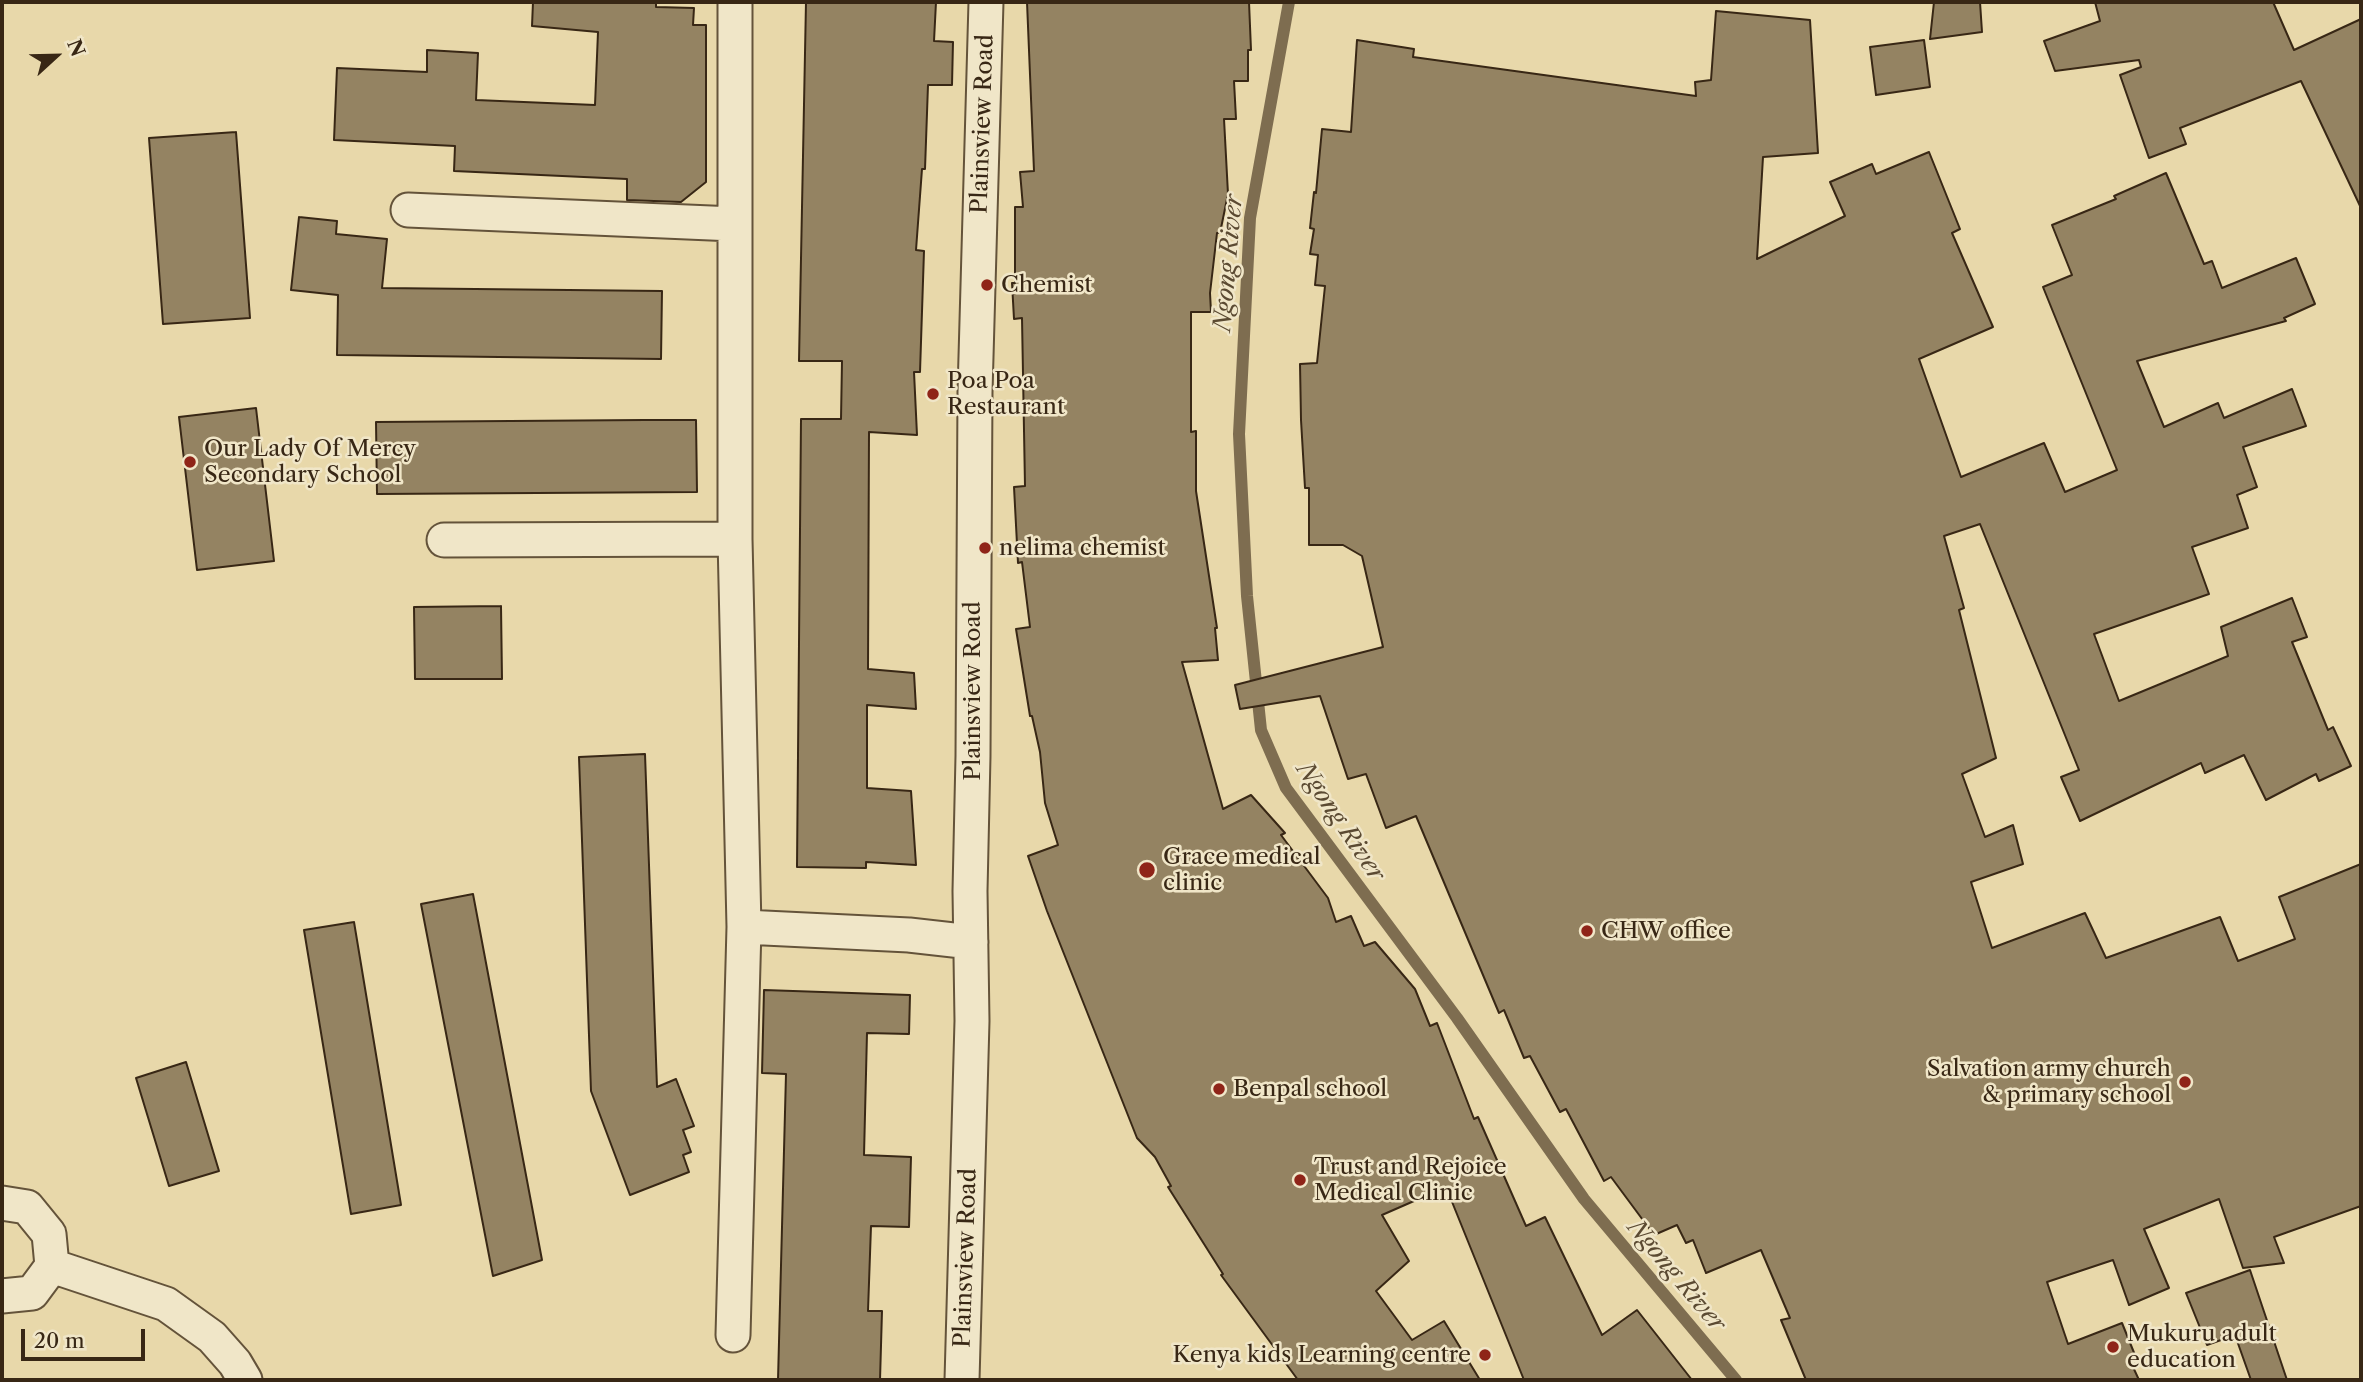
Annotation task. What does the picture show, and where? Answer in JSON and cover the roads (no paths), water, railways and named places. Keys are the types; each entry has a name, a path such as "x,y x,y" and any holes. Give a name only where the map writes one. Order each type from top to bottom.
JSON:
{"street":[{"path":"733,1335 744,927 734,539 735,2"},
{"name":"Plainsview Road","path":"962,1380 971,1101 975,392 986,2"},
{"path":"408,210 734,225"},
{"path":"444,540 734,539"},
{"path":"744,927 909,935 971,942"},
{"path":"2,1203 27,1207 49,1234 52,1266 32,1293 2,1296"},
{"path":"52,1266 166,1304 212,1337 235,1363 245,1380"}],"waterway":[{"name":"Ngong River","path":"1289,2 1250,218 1239,434 1247,596 1261,730 1286,788 1457,1018 1584,1199 1736,1380"}],"place":[{"name":"Chemist","path":"987,285"},
{"name":"Poa Poa Restaurant","path":"933,394"},
{"name":"Our Lady Of Mercy Secondary School","path":"190,462"},
{"name":"nelima chemist","path":"985,548"},
{"name":"Grace medical clinic","path":"1147,870"},
{"name":"CHW office","path":"1587,931"},
{"name":"Salvation army church & primary school","path":"2185,1082"},
{"name":"Benpal school","path":"1219,1089"},
{"name":"Trust and Rejoice Medical Clinic","path":"1300,1180"},
{"name":"Mukuru adult education","path":"2113,1347"},
{"name":"Kenya kids Learning centre","path":"1485,1355"}]}
